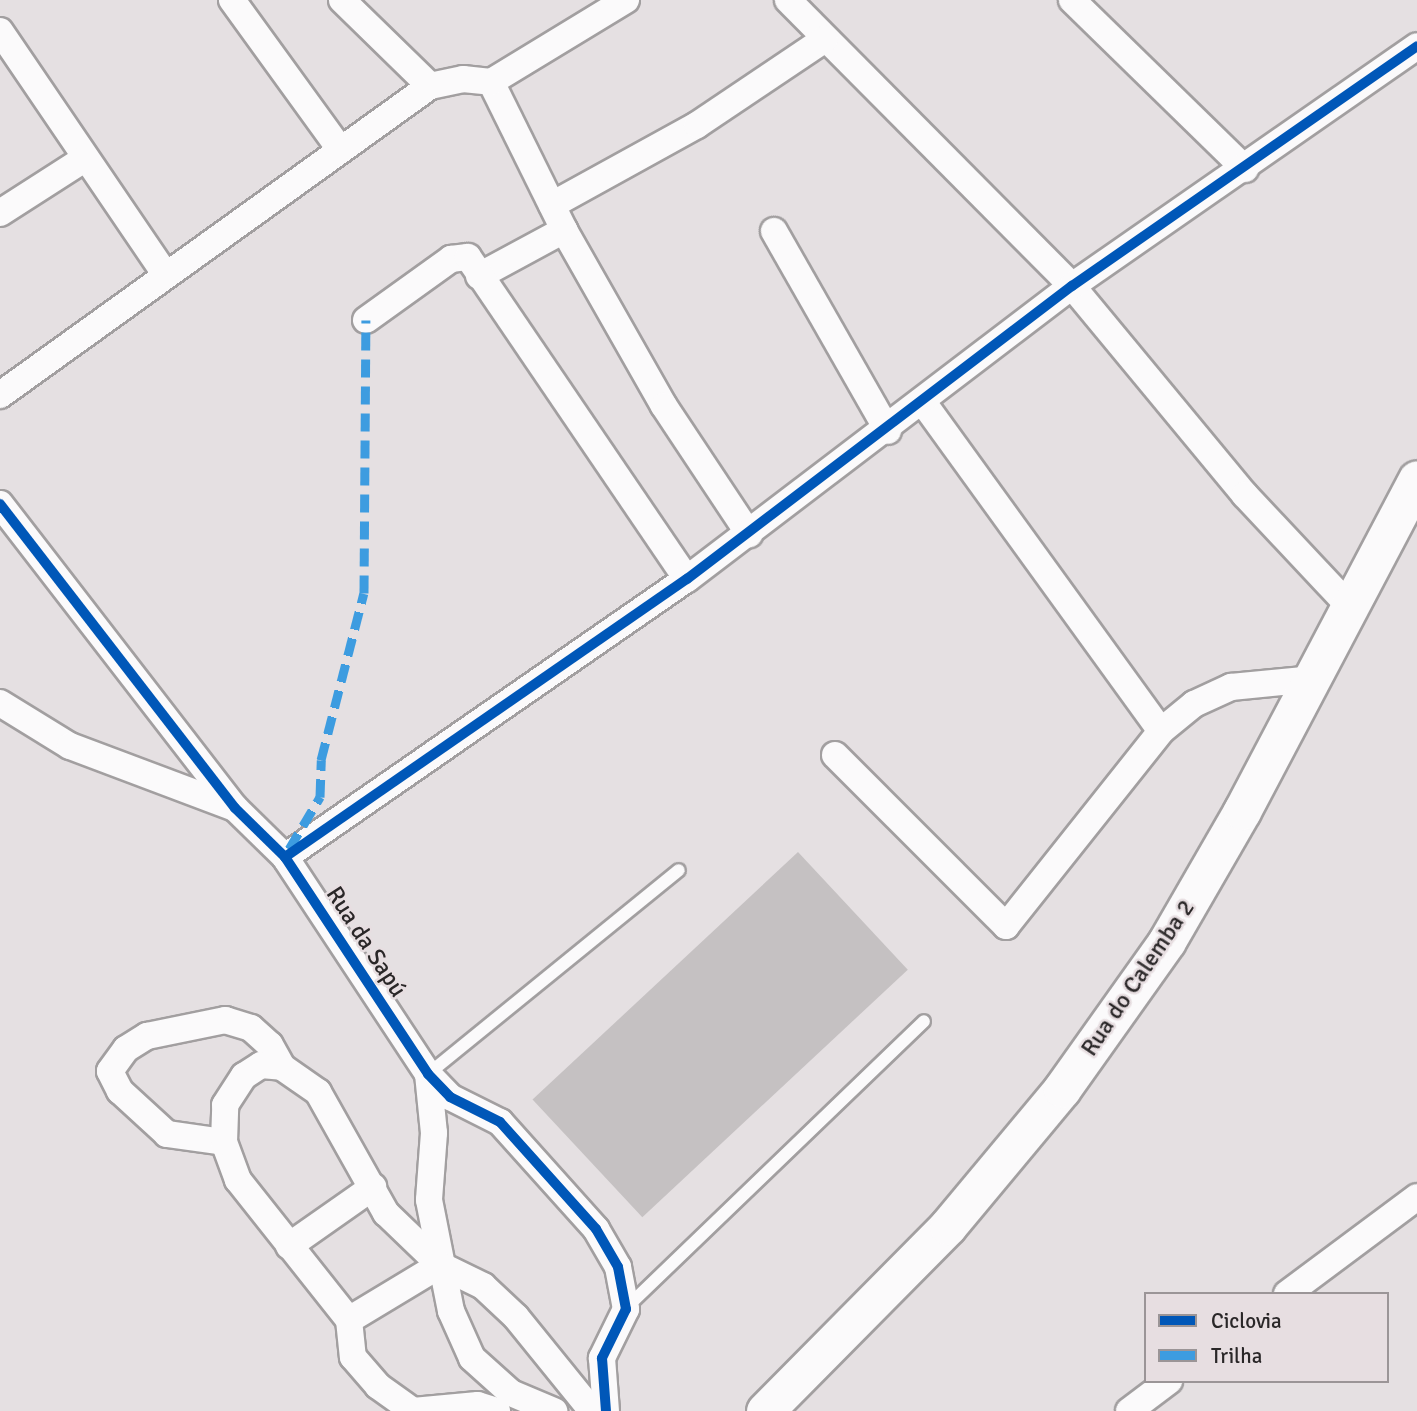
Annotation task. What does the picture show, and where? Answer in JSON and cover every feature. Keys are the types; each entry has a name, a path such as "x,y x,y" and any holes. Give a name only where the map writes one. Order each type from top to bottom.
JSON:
{"main road":[{"name":"Rua do Calemba 2","path":"765,1411 948,1226 1062,1089 1167,941 1312,679 1417,479"}],"street":[{"path":"232,0 339,148"},
{"path":"342,0 430,86"},
{"path":"0,395 164,272 430,86 463,79 491,82 626,0"},
{"path":"788,0 1072,286 1245,495 1350,607"},
{"path":"1072,0 1245,169"},
{"path":"0,31 84,159 164,272"},
{"path":"552,205 698,125 825,39"},
{"path":"285,856 687,579 888,431 922,401 1072,286 1245,169 1417,47"},
{"path":"491,82 564,230 664,405 749,534"},
{"path":"0,213 84,159"},
{"path":"479,276 564,230"},
{"path":"774,231 888,431"},
{"path":"366,320 459,256 468,257 687,579"},
{"path":"922,401 1161,731"},
{"name":"Rua da Sapú","path":"0,504 236,808 285,856 428,1074 450,1097 500,1122 596,1229 618,1267 626,1309"},
{"path":"835,755 1006,926 1161,731 1194,704 1231,687 1312,679"},
{"path":"0,703 70,746 236,808"},
{"path":"225,1142 167,1134 120,1091 110,1070 126,1049 147,1036 225,1020 251,1028 270,1045 282,1067 318,1092 386,1213 440,1265 483,1286 575,1385 592,1411"},
{"path":"282,1067 261,1065 244,1076 225,1105 225,1142 238,1180 349,1320 353,1357 378,1385 413,1411 478,1405 497,1411"},
{"path":"428,1074 433,1133 429,1200 440,1265 452,1311 472,1357 511,1393 549,1411 601,1358 626,1309"},
{"path":"289,1246 373,1187"},
{"path":"1290,1292 1415,1201"},
{"path":"349,1320 440,1265"},
{"path":"601,1358 606,1411"},
{"path":"1129,1411 1166,1383"}],"lane":[{"path":"428,1074 678,870"},
{"path":"626,1309 924,1021"}],"building":[{"path":"798,852 908,970 642,1217 533,1100"}],"marked path":[{"path":"289,849 320,797 321,760 364,593 366,320"}],"cycle path":[{"path":"285,857 687,579 1072,286 1417,46"},
{"path":"0,504 235,808 285,857 428,1074 450,1097 500,1122 596,1229 618,1267 626,1309 602,1358 606,1411"}]}
